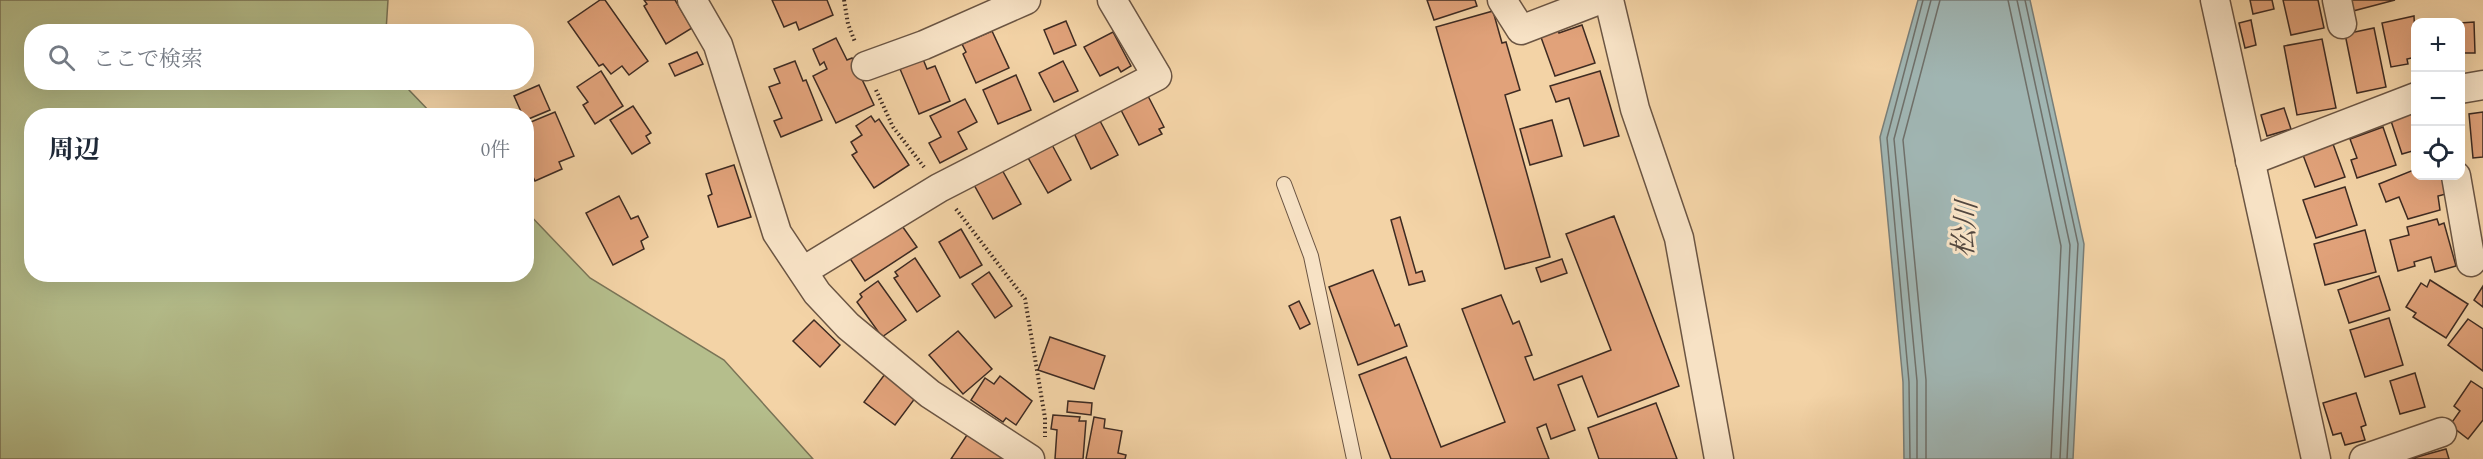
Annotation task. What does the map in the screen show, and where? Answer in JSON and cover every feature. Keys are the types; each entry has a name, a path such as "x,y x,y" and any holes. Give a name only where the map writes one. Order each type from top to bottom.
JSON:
{"street":[{"path":"692,0 718,45 777,232 817,292 848,326 930,394 1037,449"},
{"path":"866,66 924,45 1026,0"},
{"path":"803,271 939,188 1156,76 1112,0"},
{"path":"1502,0 1521,30 1599,0"},
{"path":"1609,0 1635,109 1679,238 1719,459"},
{"path":"2215,0 2316,459"},
{"path":"2465,88 2483,86"},
{"path":"2250,161 2411,99"},
{"path":"2458,180 2474,222 2471,262"},
{"path":"2364,459 2442,432"}],"lane":[{"path":"1284,184 1311,256 1354,459"}],"path":[{"path":"844,0 848,24 893,127 1025,299 1045,418 1037,449"}],"green space":[{"path":"0,0 388,0 386,24 24,24 24,90 409,90 426,108 24,108 24,282 534,282 534,219 590,278 724,360 813,459 0,459"}],"water":[{"name":"松川","path":"1918,0 2030,0 2084,244 2073,459 1904,459 1903,382 1880,137"}],"building":[{"path":"600,0 605,0 648,61 629,75 622,66 611,74 603,64 599,66 568,22"},
{"path":"644,0 675,0 692,28 666,44 644,6 647,4"},
{"path":"772,0 827,0 833,15 799,30 796,22 784,27"},
{"path":"1427,0 1475,0 1477,6 1434,20"},
{"path":"2250,0 2272,0 2274,9 2253,14"},
{"path":"2283,0 2318,0 2324,28 2291,35"},
{"path":"2350,0 2395,0 2353,11"},
{"path":"1493,11 1502,43 1506,42 1520,90 1505,95 1550,257 1505,269 1436,27"},
{"path":"2414,16 2411,18 2411,58 2407,59 2408,64 2391,67 2382,23"},
{"path":"2251,20 2256,45 2245,48 2239,23"},
{"path":"1066,21 1076,45 1054,54 1044,30"},
{"path":"2474,22 2475,53 2465,53 2465,23"},
{"path":"1556,23 1559,33 1582,25 1595,63 1555,76 1538,29"},
{"path":"2374,28 2386,87 2357,93 2345,34"},
{"path":"992,31 1009,68 976,83 963,54 966,52 962,44"},
{"path":"1113,32 1131,66 1121,72 1118,67 1100,76 1084,47"},
{"path":"836,38 847,60 852,58 874,105 836,123 813,76 827,69 824,62 820,65 813,49"},
{"path":"2322,39 2336,108 2297,115 2284,46"},
{"path":"697,52 703,64 675,76 669,64"},
{"path":"923,59 927,69 935,66 950,101 919,114 900,69"},
{"path":"795,61 803,81 806,80 822,120 781,137 774,121 782,118 769,87 780,83 774,69"},
{"path":"1063,61 1078,91 1054,102 1039,73"},
{"path":"601,71 623,106 595,124 583,105 588,102 577,87"},
{"path":"1600,71 1619,136 1584,146 1569,98 1556,102 1550,86"},
{"path":"1016,75 1031,110 998,124 983,90"},
{"path":"539,85 550,110 534,117 534,108 519,108 514,96 528,90 534,90 534,87"},
{"path":"1148,96 1164,127 1159,129 1162,134 1139,145 1121,110"},
{"path":"965,99 977,122 958,132 967,149 940,163 929,143 941,137 930,116"},
{"path":"633,106 651,133 646,136 650,143 632,154 610,120"},
{"path":"2284,108 2291,129 2267,136 2261,115"},
{"path":"555,112 574,156 559,162 562,169 535,181 534,179 534,121"},
{"path":"2483,112 2483,157 2473,158 2469,114"},
{"path":"2411,114 2411,151 2402,154 2391,121"},
{"path":"871,116 875,122 879,119 909,165 874,188 852,155 857,152 851,142 862,135 856,126"},
{"path":"1099,119 1118,155 1091,169 1074,133"},
{"path":"1552,120 1562,156 1530,165 1520,129"},
{"path":"2383,127 2396,165 2357,178 2351,160 2357,158 2350,139"},
{"path":"1051,143 1071,180 1048,193 1027,156"},
{"path":"2333,144 2345,177 2315,187 2303,155"},
{"path":"734,165 751,217 718,227 708,196 712,194 706,174"},
{"path":"1001,168 1021,204 993,219 973,183"},
{"path":"2411,171 2411,180 2444,180 2446,194 2438,196 2440,210 2408,219 2399,197 2386,202 2379,184"},
{"path":"2345,187 2357,225 2316,238 2303,200"},
{"path":"619,196 631,219 638,216 648,237 641,241 644,249 613,265 586,213"},
{"path":"1614,216 1679,386 1598,417 1582,376 1558,385 1575,430 1551,439 1546,424 1537,428 1549,459 1391,459 1359,375 1406,357 1441,447 1505,422 1462,309 1501,295 1513,324 1519,321 1532,355 1525,357 1534,380 1611,350 1566,234"},
{"path":"1400,217 1416,273 1422,271 1425,281 1409,285 1391,220"},
{"path":"2437,219 2439,225 2444,223 2456,266 2435,272 2431,257 2414,262 2415,266 2398,271 2390,240 2409,235 2407,227"},
{"path":"900,223 917,247 865,281 849,257"},
{"path":"961,229 982,265 960,278 939,242"},
{"path":"2365,230 2376,272 2325,285 2314,244"},
{"path":"915,258 940,296 917,312 894,278 898,276 895,272"},
{"path":"1562,259 1567,273 1541,282 1536,268"},
{"path":"1373,270 1395,326 1399,324 1407,346 1358,365 1329,287"},
{"path":"989,272 1012,306 995,318 972,284"},
{"path":"2379,276 2390,310 2349,323 2338,290"},
{"path":"2430,280 2468,304 2446,338 2413,317 2416,313 2406,307 2421,283 2427,287"},
{"path":"878,281 906,320 882,337 857,302 862,297 860,294"},
{"path":"2483,286 2483,307 2474,300"},
{"path":"1299,301 1310,324 1300,329 1289,306"},
{"path":"2389,318 2403,365 2365,377 2350,330"},
{"path":"2468,319 2483,329 2483,371 2448,345"},
{"path":"814,320 840,345 820,367 793,341"},
{"path":"958,331 992,369 963,394 929,355"},
{"path":"1050,337 1105,356 1094,389 1038,370"},
{"path":"2415,373 2425,407 2400,414 2390,381"},
{"path":"885,374 916,397 895,425 864,402"},
{"path":"1000,376 1032,401 1016,425 1006,418 1003,422 971,400 985,378 994,384"},
{"path":"2471,381 2483,389 2483,420 2468,439 2450,425 2460,411 2454,406"},
{"path":"2356,393 2366,425 2361,427 2365,440 2345,445 2341,433 2333,435 2323,403"},
{"path":"1068,401 1092,403 1091,415 1067,412"},
{"path":"1656,403 1677,459 1599,459 1588,428"},
{"path":"1053,415 1080,417 1079,421 1086,421 1083,459 1055,459 1057,430 1051,429"},
{"path":"1094,417 1105,419 1104,428 1122,431 1118,453 1126,455 1125,459 1086,459"},
{"path":"969,432 1008,459 951,459"},
{"path":"2446,449 2449,459 2410,459"}]}
